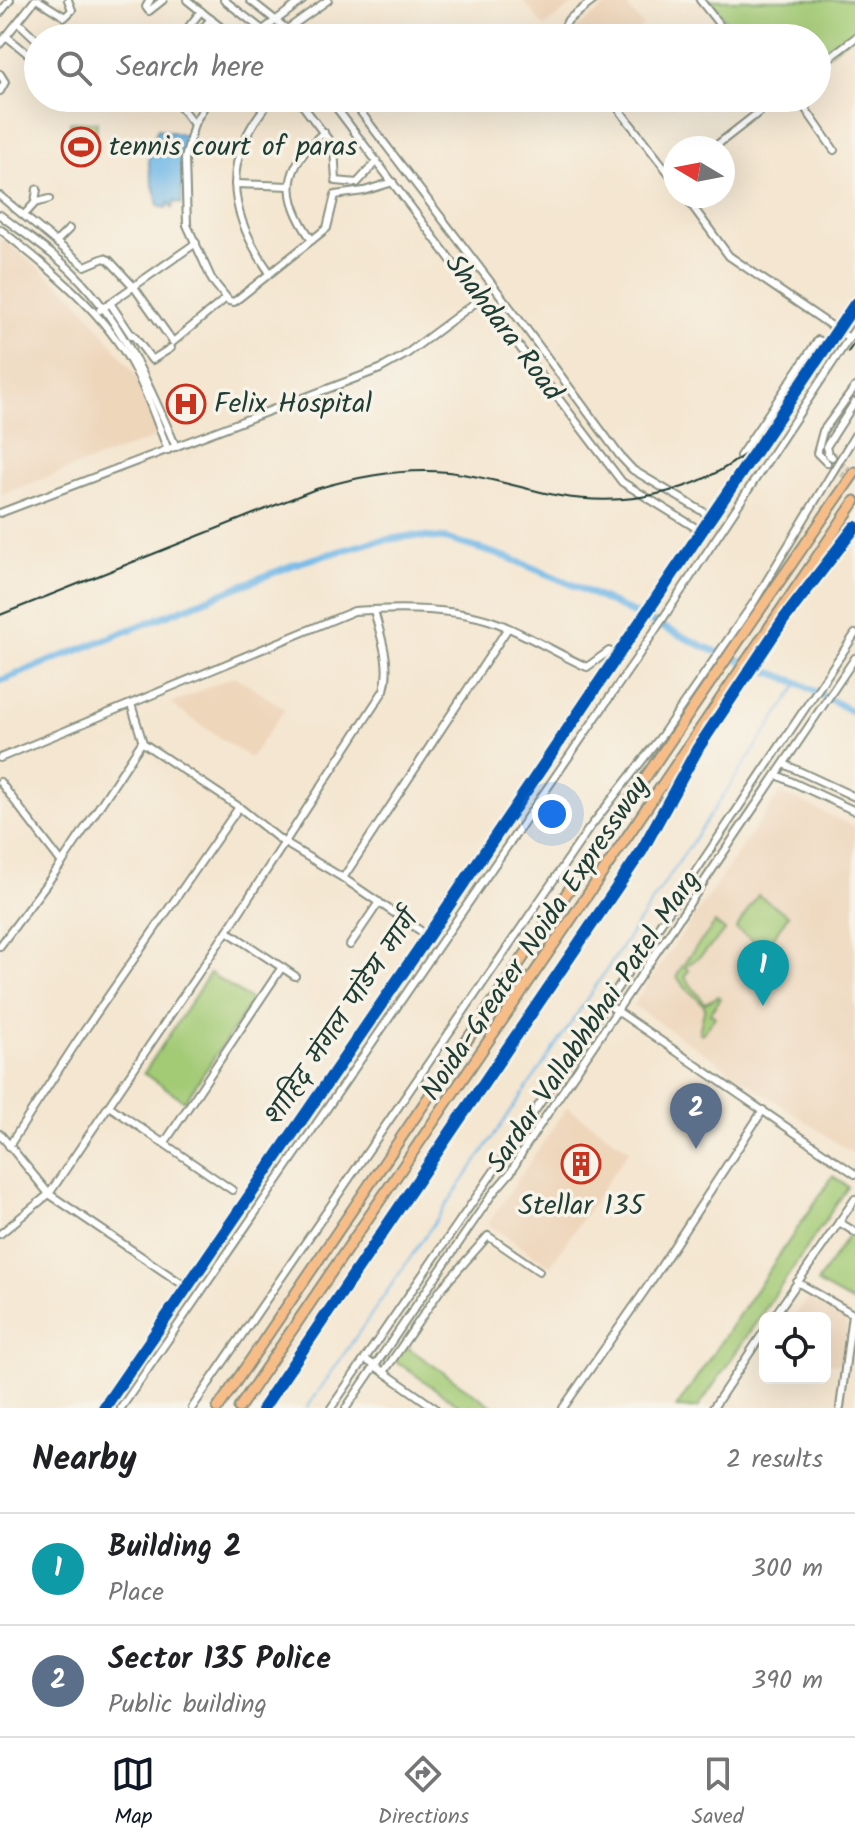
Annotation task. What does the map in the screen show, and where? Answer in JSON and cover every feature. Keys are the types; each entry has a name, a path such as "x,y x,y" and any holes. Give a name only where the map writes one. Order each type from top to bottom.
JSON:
{"highway":[{"name":"Noida-Greater Noida Expressway","path":"218,1408 693,697 855,472"},
{"name":"Noida-Greater Noida Expressway","path":"239,1408 719,709 855,501"}],"street":[{"path":"0,13 10,0"},
{"path":"0,44 37,0 65,17 72,10 68,0"},
{"path":"150,0 146,7 149,11 163,0"},
{"path":"187,0 217,24"},
{"path":"224,0 255,24"},
{"path":"250,0 281,24"},
{"path":"271,24 303,0"},
{"path":"294,24 328,0"},
{"path":"566,24 594,0"},
{"path":"700,0 719,24"},
{"path":"191,24 201,11"},
{"path":"207,24 211,19"},
{"path":"18,22 24,28"},
{"path":"6,36 24,51"},
{"path":"831,56 855,38"},
{"path":"0,74 5,82 0,91"},
{"path":"184,112 194,124"},
{"path":"201,112 194,124 184,166 187,225 212,280 225,299 234,302 329,225 335,195 335,150 308,112"},
{"path":"262,112 248,129 236,164 235,184 237,206 252,248 270,273"},
{"name":"Shahdara Road","path":"340,112 622,482 701,531"},
{"name":"Shahdara Road","path":"361,112 620,456 633,470 712,517"},
{"path":"621,112 663,165"},
{"path":"728,136 759,112"},
{"path":"808,112 834,150"},
{"path":"312,240 295,213 290,186 300,155 324,132"},
{"path":"336,181 357,183 377,161"},
{"path":"335,195 364,191 393,182"},
{"path":"235,184 290,186"},
{"path":"35,203 37,189"},
{"path":"0,196 86,267 104,258 109,260 134,287 173,342 225,299"},
{"path":"24,215 35,203 49,199"},
{"path":"694,208 733,259 849,338"},
{"path":"0,215 65,265 102,308 142,367 176,447"},
{"path":"0,229 60,277 96,314 134,369 168,450"},
{"path":"56,242 69,229"},
{"path":"96,314 196,243"},
{"path":"471,288 486,276"},
{"path":"0,513 380,369 410,351 480,299"},
{"path":"110,303 152,360 171,348"},
{"name":"शाहिद मंगल पांडेय मार्ग","path":"104,1408 620,654 855,304"},
{"path":"121,1408 636,659 855,329"},
{"path":"126,340 133,335"},
{"path":"740,456 818,340 828,344"},
{"path":"855,387 823,431 817,453 829,460 826,447 855,402"},
{"path":"758,604 855,435"},
{"path":"780,617 855,527"},
{"path":"0,758 354,611 393,608 492,621 587,667 609,651 620,654"},
{"path":"0,1234 49,1194 227,931 384,690 386,660 374,610"},
{"path":"343,878 508,628"},
{"name":"Sardar Vallabhbhai Patel Marg","path":"331,1408 855,634"},
{"name":"Sardar Vallabhbhai Patel Marg","path":"346,1408 493,1193 511,1172 854,659"},
{"path":"192,1408 588,830 693,697"},
{"path":"131,704 142,742 239,807 283,842 343,878 428,936"},
{"path":"263,1408 641,852 719,709"},
{"path":"565,734 577,744"},
{"path":"0,946 62,863 142,742"},
{"path":"784,764 855,797"},
{"path":"777,775 855,811"},
{"path":"0,782 62,863"},
{"path":"9,1146 78,1040 239,807"},
{"path":"350,945 379,902"},
{"path":"227,931 295,976"},
{"path":"162,1142 168,1140 282,967"},
{"path":"607,1004 855,1174"},
{"path":"109,1106 232,1190"},
{"path":"563,1408 648,1286 763,1110"},
{"path":"0,1134 49,1194 188,1288"},
{"path":"777,1312 855,1199"},
{"path":"839,1222 855,1232"},
{"path":"384,1372 441,1289 488,1236 539,1271"},
{"path":"797,1282 854,1314 840,1408"},
{"path":"713,1408 759,1339"},
{"path":"365,1359 435,1408"}],"shaded area":[{"path":"523,0 579,0 548,24 542,24"},
{"path":"615,0 622,0 641,24 582,24"},
{"path":"0,237 76,298 135,374 159,436 0,495"},
{"path":"235,676 285,709 250,758 170,704"},
{"path":"780,792 855,827 855,1155 633,1005"},
{"path":"567,1107 629,1150 550,1266 488,1224"},
{"path":"811,1294 849,1313 842,1364 831,1363 831,1312 798,1312"}],"green space":[{"path":"710,0 855,0 855,33 831,51 831,24 728,24"},
{"path":"70,122 97,122 95,153 66,153 66,141 91,139 70,139"},
{"path":"758,895 788,915 766,949 736,929"},
{"path":"715,923 725,931 685,967 689,971 686,979 705,1003 719,996 721,998 710,1013 715,1017 702,1034 699,1032 705,1007 677,976"},
{"path":"210,973 252,1001 185,1101 144,1073"},
{"path":"833,1176 848,1187 763,1312 759,1312 759,1318 698,1408 676,1408"},
{"path":"849,1234 855,1238 855,1304 817,1283"},
{"path":"404,1345 495,1408 463,1408 394,1360"}],"water":[{"path":"158,129 188,136 182,163 182,204 174,202 172,208 169,203 166,208 158,206 150,170 149,156"}],"waterway":[{"path":"0,681 298,563 372,542 411,536 447,539 509,558 707,648 799,683 855,713"},
{"path":"307,1408 799,683"}],"tunnel":[{"path":"832,457 855,474"},
{"path":"827,463 855,483"}],"railway":[{"path":"0,615 316,489 348,480 397,472 448,472 587,499 642,497 694,483 741,457 776,425 855,312"},
{"path":"848,352 855,342"}],"cycle path":[{"path":"104,1408 428,936 855,304"},
{"path":"263,1408 641,852 698,748 784,619 855,527"}],"place":[{"name":"tennis court of paras","path":"81,147"},
{"name":"Felix Hospital","path":"186,404"},
{"name":"Building 2","path":"763,1006"},
{"name":"Sector 135 Police","path":"696,1149"},
{"name":"Stellar 135","path":"581,1164"}]}
